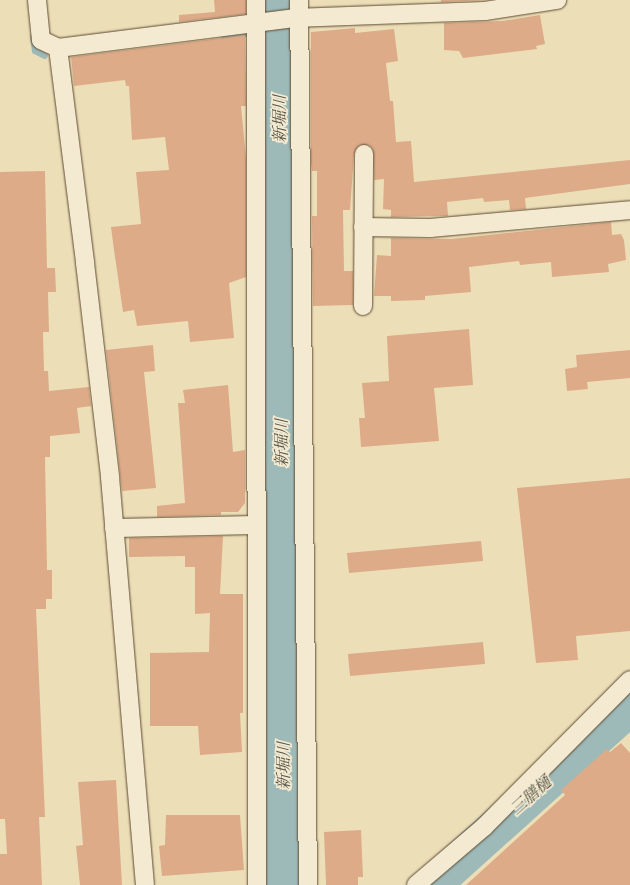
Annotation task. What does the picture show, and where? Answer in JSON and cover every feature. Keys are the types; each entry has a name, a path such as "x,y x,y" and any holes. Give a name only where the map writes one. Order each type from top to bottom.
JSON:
{"street":[{"path":"37,0 41,40 58,48 297,18 485,11 557,0"},
{"path":"256,0 260,23 257,524 257,885"},
{"path":"299,0 297,18 308,885"},
{"path":"58,48 114,528 145,885"},
{"path":"362,306 364,154"},
{"path":"363,227 430,228 630,210"},
{"path":"114,528 257,524"},
{"path":"416,885 484,827 630,680"}],"building":[{"path":"214,0 246,0 246,14 179,22 179,15 215,12"},
{"path":"441,0 487,0 441,2"},
{"path":"540,15 545,44 536,46 537,49 463,58 459,51 444,50 444,23 503,21"},
{"path":"355,28 355,33 394,29 398,61 386,63 390,101 393,101 396,142 411,141 414,182 630,160 630,184 525,198 526,209 510,210 509,200 484,202 483,198 447,202 448,216 391,217 391,210 383,209 384,179 374,180 373,149 369,145 359,145 354,154 350,210 343,210 344,271 353,271 353,305 313,306 312,216 317,216 317,171 312,171 311,163 311,32"},
{"path":"245,35 246,106 241,106 246,158 246,277 229,283 234,338 190,342 188,321 137,326 134,310 123,312 111,227 141,224 136,172 169,170 165,137 132,140 129,86 126,86 125,80 74,86 71,57"},
{"path":"45,171 47,268 55,268 56,292 48,292 49,332 43,332 44,371 48,371 49,391 89,387 91,406 77,408 80,433 50,436 50,457 45,457 47,570 52,570 52,599 46,599 46,609 36,609 45,817 39,817 42,885 0,885 0,854 7,854 5,819 0,819 0,172"},
{"path":"611,222 612,235 621,234 624,240 626,260 608,264 609,272 552,277 551,262 520,265 519,261 469,267 471,292 425,296 425,300 391,301 391,296 374,296 377,255 391,256 391,238 451,239"},
{"path":"469,329 473,385 434,388 439,441 361,447 359,418 365,418 362,383 389,381 387,336"},
{"path":"153,345 155,371 144,372 156,488 122,491 106,350"},
{"path":"630,350 630,378 587,382 588,389 567,391 565,369 577,367 576,355"},
{"path":"228,385 233,452 245,450 245,503 238,512 221,512 221,515 157,517 157,506 185,503 178,403 185,403 183,390"},
{"path":"630,478 630,631 576,636 578,660 536,663 517,488"},
{"path":"223,536 220,594 243,594 243,713 240,713 242,752 200,755 198,726 150,726 150,653 209,652 210,613 195,614 195,567 185,567 185,556 129,557 129,538"},
{"path":"481,541 483,561 349,573 347,553"},
{"path":"483,642 485,664 350,676 348,654"},
{"path":"621,743 630,753 630,885 466,885 565,795 561,790 607,749 610,752"},
{"path":"116,780 122,885 80,885 76,846 83,845 78,782"},
{"path":"166,815 240,815 244,870 162,876 159,846 165,845"},
{"path":"361,830 363,877 358,877 358,885 326,885 324,832"}],"waterway":[{"name":"新堀川","path":"279,0 285,885"},
{"path":"267,32 279,31"},
{"path":"224,36 245,34"},
{"path":"33,37 35,51 45,56"},
{"name":"三膳樋","path":"432,885 630,707"}]}
